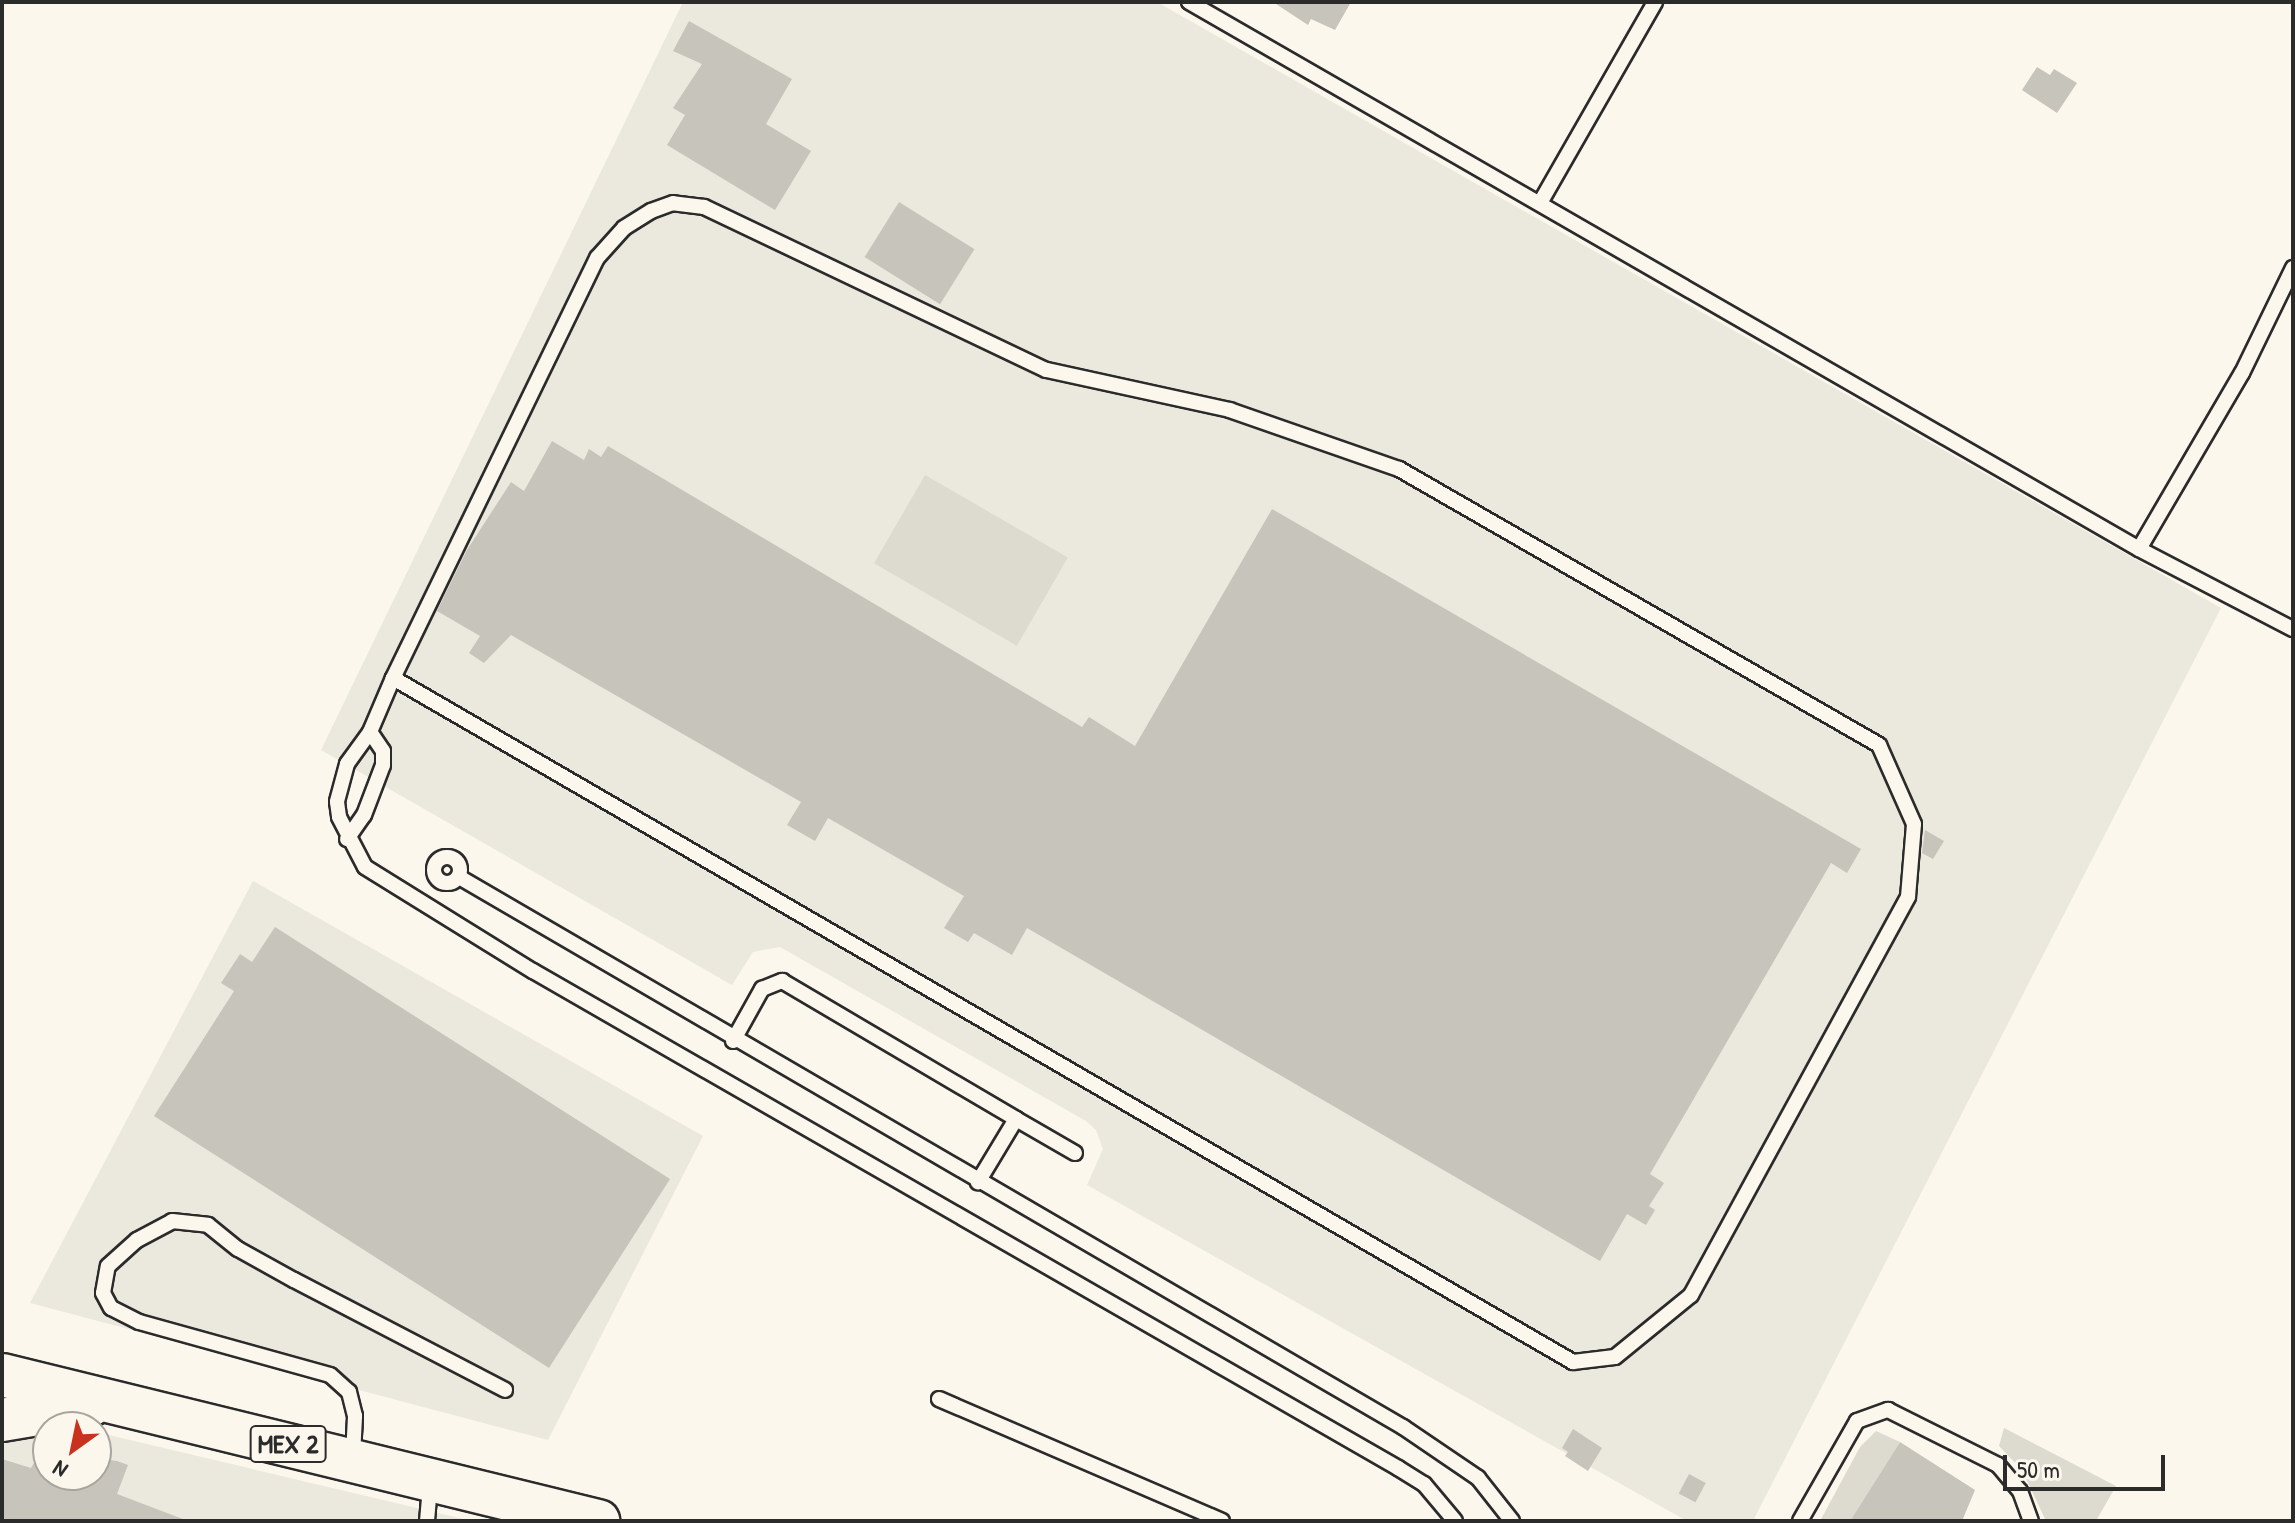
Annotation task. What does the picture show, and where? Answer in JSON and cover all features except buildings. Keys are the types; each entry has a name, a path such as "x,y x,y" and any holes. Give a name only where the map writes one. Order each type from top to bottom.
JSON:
{"main road":[{"name":"MEX 2","path":"2,1375 598,1521"},
{"name":"MEX 2","path":"2,1420 115,1403"}],"lane":[{"path":"1189,2 2139,549 2293,629"},
{"path":"1540,203 1655,2"},
{"path":"393,678 1573,1362 1615,1357 1691,1295 1908,897 1914,824 1879,745 1399,469 1230,410 1046,370 704,207 673,203 624,228 597,258 393,678 370,732 341,780 337,802 347,839 365,867 436,914 1398,1468 1437,1498 1455,1521"},
{"path":"2139,549 2242,373 2293,268"},
{"path":"347,839 364,815 383,765 383,751 370,732"},
{"path":"459,877 733,1041 1450,1457 1499,1500 1512,1521"},
{"path":"733,1041 762,989 782,981 1075,1153"},
{"path":"978,1182 1016,1119"},
{"path":"353,1460 349,1392 330,1375 125,1315 111,1308 103,1293 108,1266 137,1240 172,1221 208,1225 294,1280 505,1390"},
{"path":"939,1399 1222,1521"},
{"path":"1800,1521 1857,1421 1888,1410 1998,1465 2020,1491 2031,1521"},
{"path":"427,1521 431,1480"},
{"path":"1437,1498 1439,1521"}],"shaded area":[{"path":"683,2 1157,2 2221,608 1753,1521 1687,1521 1087,1185 1103,1149 1096,1130 1086,1121 780,947 753,952 732,985 321,750"},
{"path":"925,475 1068,558 1017,646 874,563"},
{"path":"253,881 703,1136 548,1440 30,1303"},
{"path":"2004,1428 2116,1486 2096,1521 2046,1521 2022,1470 1999,1446"},
{"path":"1876,1431 1900,1442 1850,1521 1820,1521 1860,1447"},
{"path":"112,1436 472,1521 2,1521 2,1444 32,1437 32,1491 112,1491"}]}
